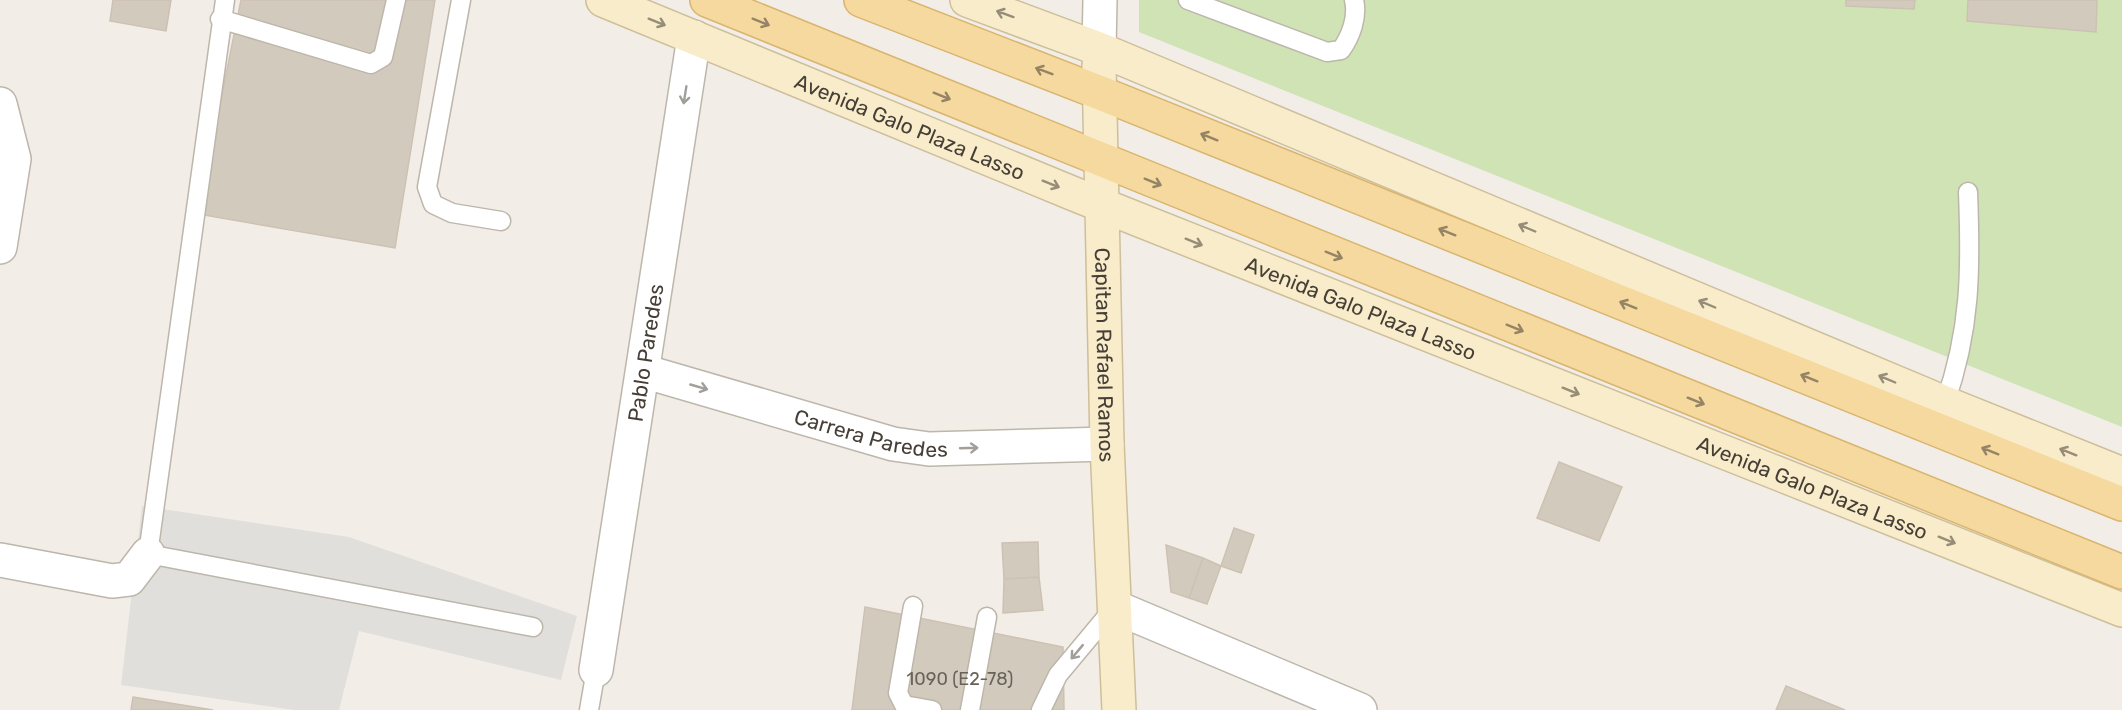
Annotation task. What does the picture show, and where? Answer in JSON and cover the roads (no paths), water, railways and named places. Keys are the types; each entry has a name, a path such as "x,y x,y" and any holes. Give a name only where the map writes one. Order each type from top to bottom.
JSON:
{"main road":[{"name":"Avenida Galo Plaza Lasso","path":"603,0 1101,205 2122,610"},
{"name":"Avenida Galo Plaza Lasso","path":"707,0 2122,572"},
{"path":"861,0 1098,92 2122,504"},
{"path":"967,0 1099,49 1945,403 2122,474"},
{"name":"Capitan Rafael Ramos","path":"1099,49 1099,160 1107,444 1119,710"}],"street":[{"name":"Capitan Rafael Ramos","path":"1099,49 1100,0"},
{"name":"Pablo Paredes","path":"596,670 694,37"},
{"path":"0,104 14,159 0,247"},
{"name":"Carrera Paredes","path":"642,371 893,444 929,450 1107,444"},
{"path":"0,560 112,581 129,579 148,554"},
{"path":"1114,608 1360,710"}],"lane":[{"path":"225,0 220,19 148,554 533,627"},
{"path":"220,19 372,64 383,57 396,0"},
{"path":"461,0 428,187 434,204 452,213 501,221"},
{"path":"1188,0 1327,52 1341,50 1348,41 1356,11 1354,0"},
{"path":"1945,403 1959,362 1969,302 1968,192"},
{"path":"913,606 898,693 904,705 932,710"},
{"path":"1041,710 1058,675 1114,608"},
{"path":"970,710 987,617"},
{"path":"589,710 596,670"}]}
